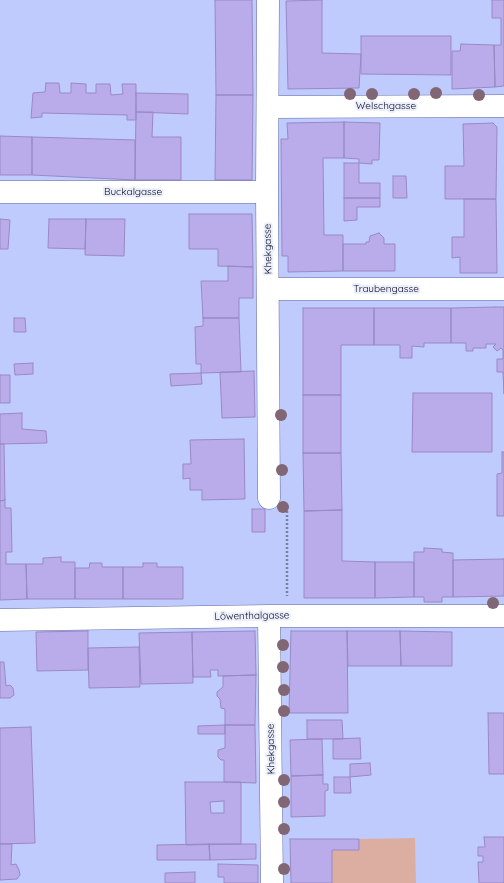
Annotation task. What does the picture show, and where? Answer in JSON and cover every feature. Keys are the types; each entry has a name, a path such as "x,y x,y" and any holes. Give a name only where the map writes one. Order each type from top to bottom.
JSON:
{"street":[{"name":"Khekgasse","path":"268,0 267,192 269,289 269,498"},
{"name":"Welschgasse","path":"268,106 504,106"},
{"name":"Buckalgasse","path":"0,192 267,192"},
{"name":"Traubengasse","path":"269,289 504,289"},
{"name":"Khekgasse","path":"269,616 272,883"},
{"name":"Löwenthalgasse","path":"0,620 269,616 504,616"}],"path":[{"path":"269,498 287,500 287,598 269,616"}],"shaded area":[{"path":"415,838 416,883 332,883 332,850 359,850 359,839"}],"building":[{"path":"215,0 252,0 253,95 216,95"},
{"path":"322,0 322,53 361,54 359,88 288,89 286,1"},
{"path":"492,0 504,0 504,86 495,87 494,45 501,45 501,18 492,18"},
{"path":"361,36 451,36 451,75 361,74"},
{"path":"461,44 494,45 495,87 452,89 452,51 460,51"},
{"path":"46,83 59,83 60,93 71,93 71,83 86,84 86,93 96,93 96,84 110,84 111,95 123,94 122,84 136,84 136,120 127,120 127,115 42,113 42,117 31,118 33,93 45,92"},
{"path":"136,93 188,94 188,114 136,112"},
{"path":"216,95 253,95 252,180 215,180"},
{"path":"136,112 153,112 152,137 181,137 181,180 135,180"},
{"path":"344,122 344,158 323,158 324,235 343,235 343,271 288,272 288,256 282,256 281,139 288,139 287,123"},
{"path":"344,122 380,123 379,160 372,160 372,164 359,163 359,159 344,158"},
{"path":"493,123 497,127 496,199 445,199 445,166 464,166 463,124"},
{"path":"0,136 32,137 32,175 0,175"},
{"path":"32,137 135,140 135,180 32,175"},
{"path":"344,163 359,163 359,183 380,183 380,198 344,198"},
{"path":"393,176 406,176 407,198 393,198"},
{"path":"344,198 380,198 380,207 357,207 357,220 344,221"},
{"path":"464,199 496,199 497,273 460,273 460,257 452,258 452,237 464,237"},
{"path":"189,214 252,214 253,267 218,266 218,249 189,249"},
{"path":"0,219 10,220 8,249 0,249"},
{"path":"49,219 86,219 85,249 48,248"},
{"path":"86,219 125,219 124,256 85,255"},
{"path":"379,233 384,238 384,244 395,244 395,271 343,271 343,244 366,244 366,242 369,242 370,236"},
{"path":"228,266 253,267 253,298 239,298 239,318 203,318 201,281 228,281"},
{"path":"504,307 504,394 503,372 497,372 497,359 503,359 503,350 501,348 497,351 493,347 496,344 486,344 486,348 473,348 473,351 466,351 466,343 451,343 451,308"},
{"path":"303,308 374,308 374,345 341,345 341,395 303,395"},
{"path":"374,308 451,308 451,343 424,343 424,347 412,346 412,358 400,358 400,345 374,345"},
{"path":"14,318 25,318 26,332 14,332"},
{"path":"203,318 239,318 241,372 201,373 201,364 196,364 195,327 203,326"},
{"path":"33,363 33,374 15,375 14,364"},
{"path":"254,371 255,417 222,418 220,372"},
{"path":"201,373 202,384 171,386 170,374"},
{"path":"0,375 10,375 10,403 0,403"},
{"path":"413,393 492,393 492,452 412,452"},
{"path":"303,395 341,395 341,453 303,453"},
{"path":"22,413 22,429 46,431 47,443 0,444 0,414"},
{"path":"244,439 245,499 202,500 202,490 190,490 190,478 183,479 183,464 191,464 190,440"},
{"path":"0,444 4,444 5,500 0,501"},
{"path":"502,452 504,452 504,516 497,516 497,474 502,473"},
{"path":"303,453 341,453 342,510 304,511"},
{"path":"5,500 5,508 11,508 12,552 6,552 6,564 26,564 27,599 0,600 0,501"},
{"path":"252,509 265,509 265,532 252,532"},
{"path":"342,510 342,561 375,562 375,598 304,598 304,511"},
{"path":"424,548 442,549 442,552 453,553 453,597 442,597 442,602 424,602 424,597 414,597 414,552 424,552"},
{"path":"61,557 61,562 75,562 75,599 27,599 26,564 43,564 43,558"},
{"path":"504,559 504,596 453,597 453,560"},
{"path":"375,562 414,562 414,597 375,598"},
{"path":"90,563 102,563 102,567 123,567 123,599 75,599 75,568 89,568"},
{"path":"143,563 157,563 157,567 183,567 183,599 123,599 123,567 143,567"},
{"path":"88,631 88,670 37,671 36,632"},
{"path":"255,631 256,675 218,676 218,670 210,670 211,677 193,677 192,632"},
{"path":"291,631 347,631 348,713 289,713"},
{"path":"347,631 400,631 401,666 348,666"},
{"path":"400,631 452,632 452,666 401,666"},
{"path":"192,632 193,683 141,684 139,633"},
{"path":"139,647 140,687 89,688 88,648"},
{"path":"0,662 4,662 6,686 10,685 13,688 14,695 10,698 0,698"},
{"path":"256,675 255,725 225,725 225,709 221,708 220,699 217,696 217,692 223,687 223,676"},
{"path":"488,713 504,713 504,774 489,774"},
{"path":"307,720 342,720 343,739 307,739"},
{"path":"225,725 225,734 198,734 198,726"},
{"path":"225,725 255,725 256,783 224,782 224,760 221,760 218,757 218,750 225,748"},
{"path":"31,727 35,843 0,844 0,728"},
{"path":"360,738 361,759 333,759 333,739"},
{"path":"322,739 323,775 291,776 290,740"},
{"path":"370,763 371,775 350,777 350,764"},
{"path":"323,775 323,784 328,784 328,790 325,791 325,816 291,817 291,776"},
{"path":"334,777 350,777 351,793 334,793"},
{"path":"185,782 241,782 241,844 186,845","holes":["224,801 224,813 211,813 210,802"]},
{"path":"484,837 504,837 504,883 479,883 478,862 483,862 483,856 478,856 478,847 485,847"},
{"path":"290,839 359,839 359,850 332,850 332,883 291,883"},
{"path":"0,844 12,844 11,865 16,864 19,870 20,875 17,879 0,880"},
{"path":"209,844 210,860 157,860 157,845"},
{"path":"209,844 256,844 256,859 210,860"},
{"path":"218,864 258,865 258,883 224,883 224,877 218,877"},
{"path":"195,872 195,883 165,883 165,873"}]}
